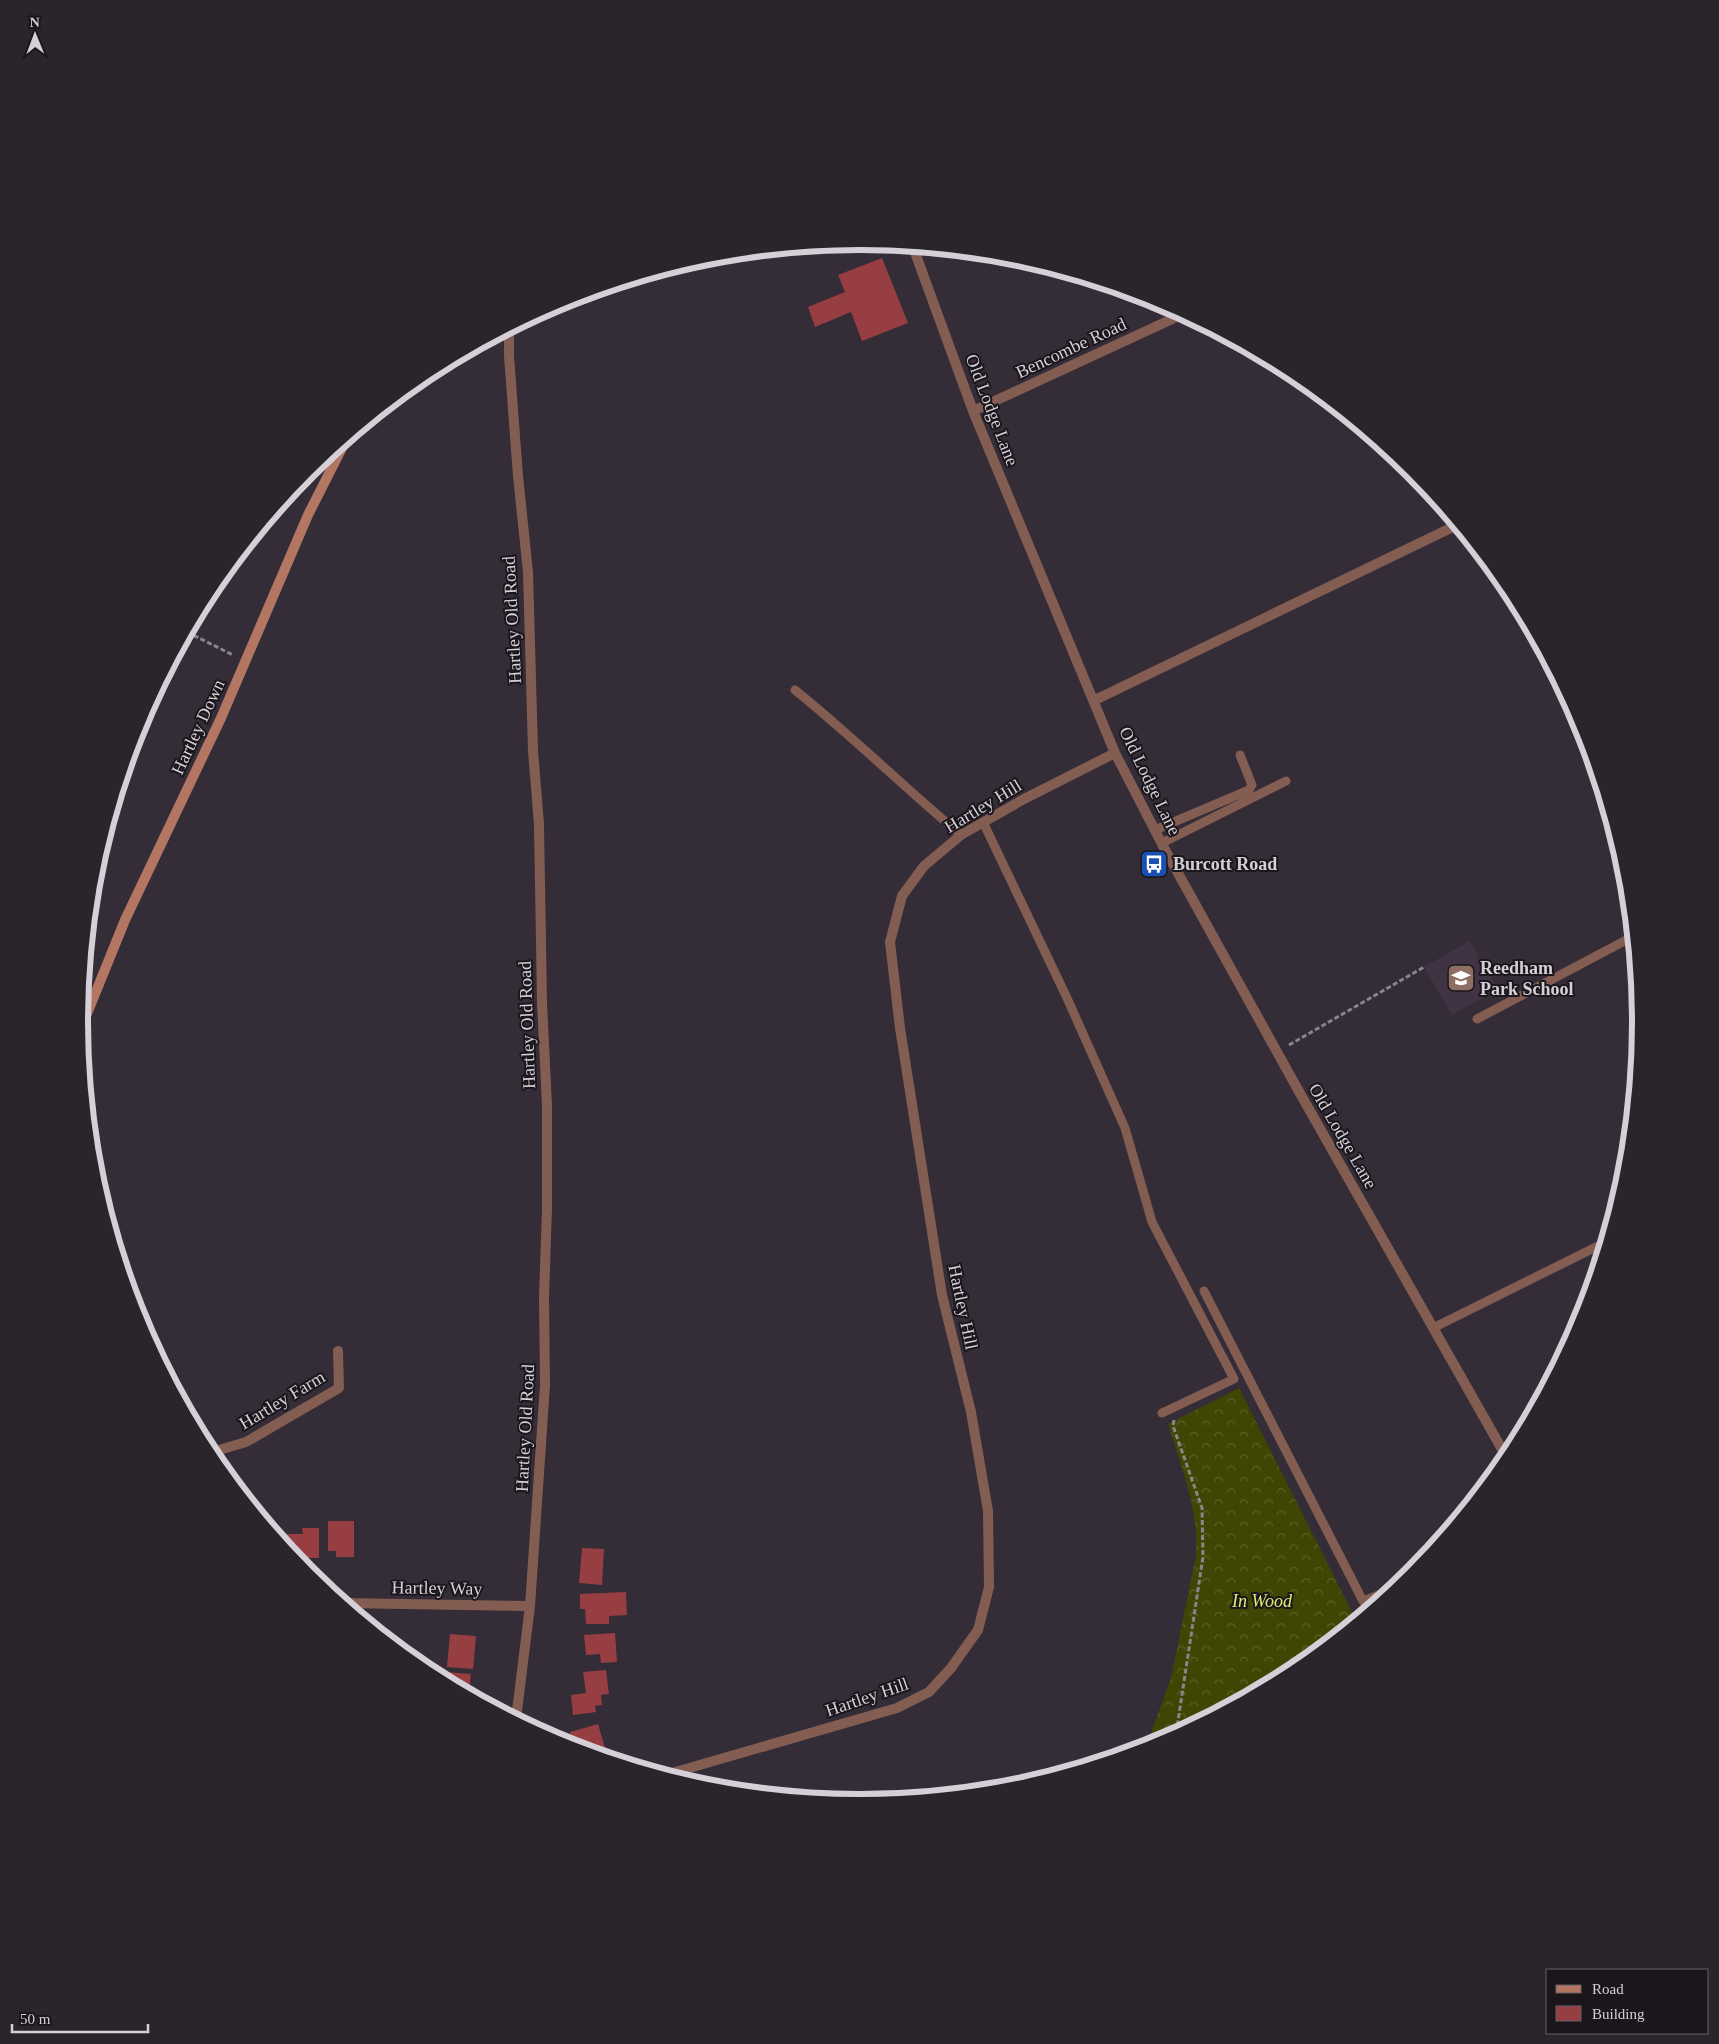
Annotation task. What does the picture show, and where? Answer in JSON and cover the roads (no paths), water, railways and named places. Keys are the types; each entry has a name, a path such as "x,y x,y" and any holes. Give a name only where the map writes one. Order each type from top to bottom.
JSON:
{"street":[{"name":"Old Lodge Lane","path":"920,253 973,411 1095,700 1115,753 1162,843 1277,1052 1502,1449"},
{"name":"Bencombe Road","path":"973,411 1175,318"},
{"name":"Hartley Old Road","path":"509,335 518,476 528,572 533,751 539,824 542,1003 547,1105 547,1209 544,1297 545,1385 530,1606 517,1713"},
{"name":"Hartley Down","path":"88,1011 125,920 221,718 308,515 340,451"},
{"path":"1095,700 1452,528"},
{"name":"Hartley Hill","path":"676,1772 897,1708 929,1692 951,1668 978,1630 989,1587 988,1511 972,1412 942,1295 900,1028 890,942 902,896 924,866 961,835 1115,753"},
{"name":"Hartley Farm","path":"218,1450 246,1442 339,1388 338,1351"},
{"name":"Hartley Way","path":"351,1603 530,1606"}],"lane":[{"path":"794,690 835,722 961,835"},
{"path":"1155,830 1249,790 1252,785 1240,756"},
{"path":"1162,843 1286,781"},
{"path":"983,822 1067,998 1125,1128 1152,1222 1234,1379 1162,1413"},
{"path":"1477,1019 1627,939"},
{"path":"1433,1328 1598,1247"},
{"path":"1204,1291 1362,1601 1375,1596"}],"place":[{"name":"Burcott Road","path":"1154,864"},
{"name":"Reedham Park School","path":"1461,978"}],"park label":[{"name":"In Wood","path":"1262,1601"}]}
